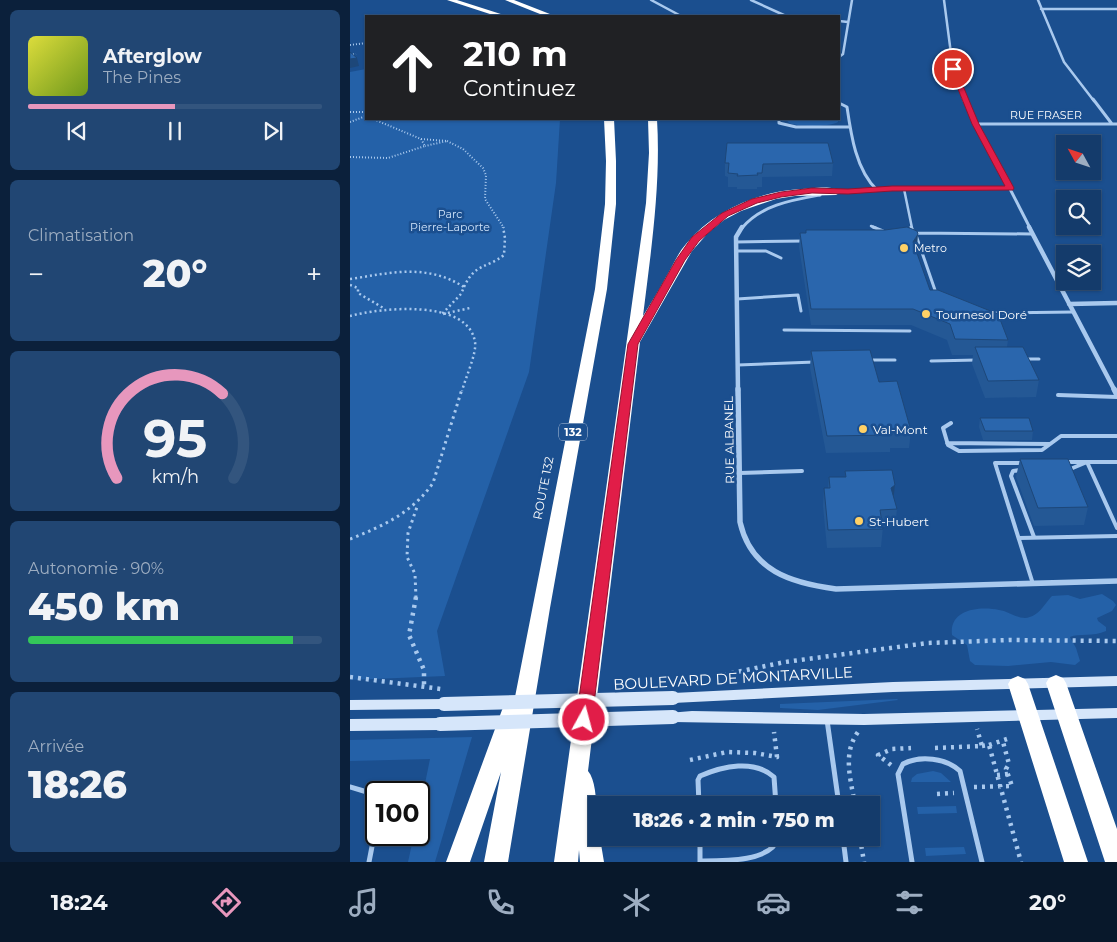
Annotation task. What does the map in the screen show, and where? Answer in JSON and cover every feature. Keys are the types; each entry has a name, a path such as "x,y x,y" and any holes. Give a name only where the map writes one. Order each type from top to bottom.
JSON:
{"highway":[{"path":"450,0 500,15"},
{"path":"508,0 548,15"},
{"name":"ROUTE 132","path":"496,862 530,659 602,281 610,196 609,120"},
{"path":"566,862 653,184 654,134 652,120"},
{"path":"633,344 685,253 696,239 718,219 743,205 781,194 812,190 836,192"},
{"path":"458,862 530,659"},
{"path":"1056,683 1117,862"},
{"path":"1018,684 1076,862"},
{"path":"579,756 592,862"}],"street":[{"path":"651,0 679,15"},
{"path":"751,0 784,15"},
{"path":"840,56 843,54 852,0"},
{"path":"944,0 953,69 975,124 1117,396"},
{"path":"1038,0 1064,62 1112,124"},
{"path":"1041,9 1117,9"},
{"path":"840,21 848,22"},
{"path":"840,104 847,107 849,127 870,186 877,190"},
{"path":"779,120 779,123 796,127 849,127"},
{"name":"RUE FRASER","path":"975,124 1117,124"},
{"path":"736,242 738,233 744,225 760,212 788,201 836,192 904,188 1010,188"},
{"name":"RUE ALBANEL","path":"736,242 740,522 745,542 760,561 776,572 794,580 814,586 836,589 1117,581"},
{"path":"1069,304 1117,303"},
{"name":"BOULEVARD DE MONTARVILLE","path":"350,705 673,698 892,686 1117,681"},
{"path":"350,725 717,716 827,720 1117,713"}],"lane":[{"path":"904,188 909,207 910,225 938,299"},
{"path":"872,226 890,234"},
{"path":"906,233 1032,234"},
{"path":"736,242 805,242"},
{"path":"736,251 761,250 778,255 781,258"},
{"path":"737,299 798,295 801,311"},
{"path":"987,313 1073,312"},
{"path":"784,330 910,331"},
{"path":"1021,359 1039,359"},
{"path":"864,360 895,360"},
{"path":"873,360 875,369"},
{"path":"931,361 984,360"},
{"path":"738,365 817,362"},
{"path":"1058,395 1117,396"},
{"path":"951,423 943,428 947,443 952,449 959,451 1042,450 1061,436 1117,436"},
{"path":"947,443 1050,444"},
{"path":"1032,462 995,463 1033,584"},
{"path":"1059,462 1117,462"},
{"path":"1061,470 1070,470 1087,462"},
{"path":"1087,462 1117,528"},
{"path":"1026,470 1015,471 1011,474 1034,538"},
{"path":"740,473 802,471"},
{"path":"1019,538 1117,536"},
{"path":"827,720 838,796"},
{"path":"912,862 898,782 898,771 903,764 916,760 941,760 950,762 957,767 961,775 982,862"},
{"path":"699,796 698,780 700,776 724,768 746,766 765,770 772,774 774,777 775,796"},
{"path":"350,787 365,791"},
{"path":"370,862 373,846"},
{"path":"700,846 700,862 764,858 778,846"},
{"path":"844,846 846,862"}],"path":[{"path":"350,46 365,44"},
{"path":"350,55 356,54"},
{"path":"350,112 365,112"},
{"path":"350,122 365,116"},
{"path":"376,120 421,139 455,143 480,165 485,172 485,202 501,222 506,235 504,256 474,270 468,276 461,294 442,314"},
{"path":"421,139 425,146"},
{"path":"350,157 388,158 447,141"},
{"path":"350,279 418,270 442,274 464,287"},
{"path":"350,285 358,288 358,293 385,309"},
{"path":"350,316 385,309 414,308 442,314 457,320 472,332 476,346 433,483 418,503 394,520 350,539"},
{"path":"442,314 470,308"},
{"path":"418,503 408,533 406,557 415,574 416,604 409,635 424,670 424,687"},
{"name":"BOULEVARD DE MONTARVILLE","path":"674,683 701,681 746,669 920,644 1117,640"},
{"path":"350,677 447,689"},
{"path":"977,728 982,746"},
{"path":"690,760 698,760 719,754 762,752 777,757 774,731"},
{"path":"854,796 848,750 852,739 859,732"},
{"path":"929,748 989,746 992,743 1005,741 1009,764 1006,768 1012,786 1000,786"},
{"path":"989,746 1021,862"},
{"path":"898,771 878,755 892,749 920,748"},
{"path":"997,775 1008,774"},
{"path":"861,846 864,862"}],"green space":[{"name":"Parc Pierre-Laporte","path":"365,69 365,120 560,120 556,183 529,372 437,631 445,676 350,680 350,72"},
{"path":"787,120 838,120 834,124 821,126 789,123"},
{"path":"1102,594 1116,605 1112,611 1097,618 1106,627 1106,631 1070,637 1080,661 1075,665 1051,662 1008,666 975,665 970,661 967,645 952,635 952,626 955,620 967,611 991,609 1025,618 1038,613 1052,596 1068,595 1080,599"},
{"path":"897,699 818,710 780,708 780,704"},
{"path":"472,737 435,862 408,862 412,846 430,846 430,781 426,781 430,759 350,761 350,740"},
{"path":"933,771 941,773 951,782 911,782 912,778 917,774"},
{"path":"956,806 957,813 918,814 917,807"},
{"path":"964,847 966,854 926,856 925,848"}],"building":[{"path":"350,52 357,58 350,59"},
{"path":"727,143 828,143 833,163 763,164 762,173 757,173 758,175 737,176 738,174 728,173 729,163 725,163"},
{"path":"907,227 917,231 918,234 913,242 930,290 938,290 998,314 1008,340 955,339 950,324 913,309 811,309 800,233 806,233 806,230 885,230"},
{"path":"975,347 1023,347 1039,380 988,381"},
{"name":"Val-Mont","path":"870,350 879,382 897,381 911,431 890,431 892,435 827,436 811,351"},
{"path":"980,418 1029,418 1033,431 985,431"},
{"path":"1020,459 1068,459 1088,507 1038,508"},
{"name":"St-Hubert","path":"892,470 895,485 891,488 897,509 880,510 883,529 828,530 824,488 830,488 829,477 846,477 845,471"}],"place":[{"name":"Metro","path":"904,248"},
{"name":"Tournesol Doré","path":"926,314"},
{"name":"Val-Mont","path":"863,429"},
{"name":"St-Hubert","path":"859,521"}],"route":[{"path":"584,720 633,344 690,246 710,225 737,208 781,194 812,190 848,192 892,189 1010,188 967,108 953,69"}]}
